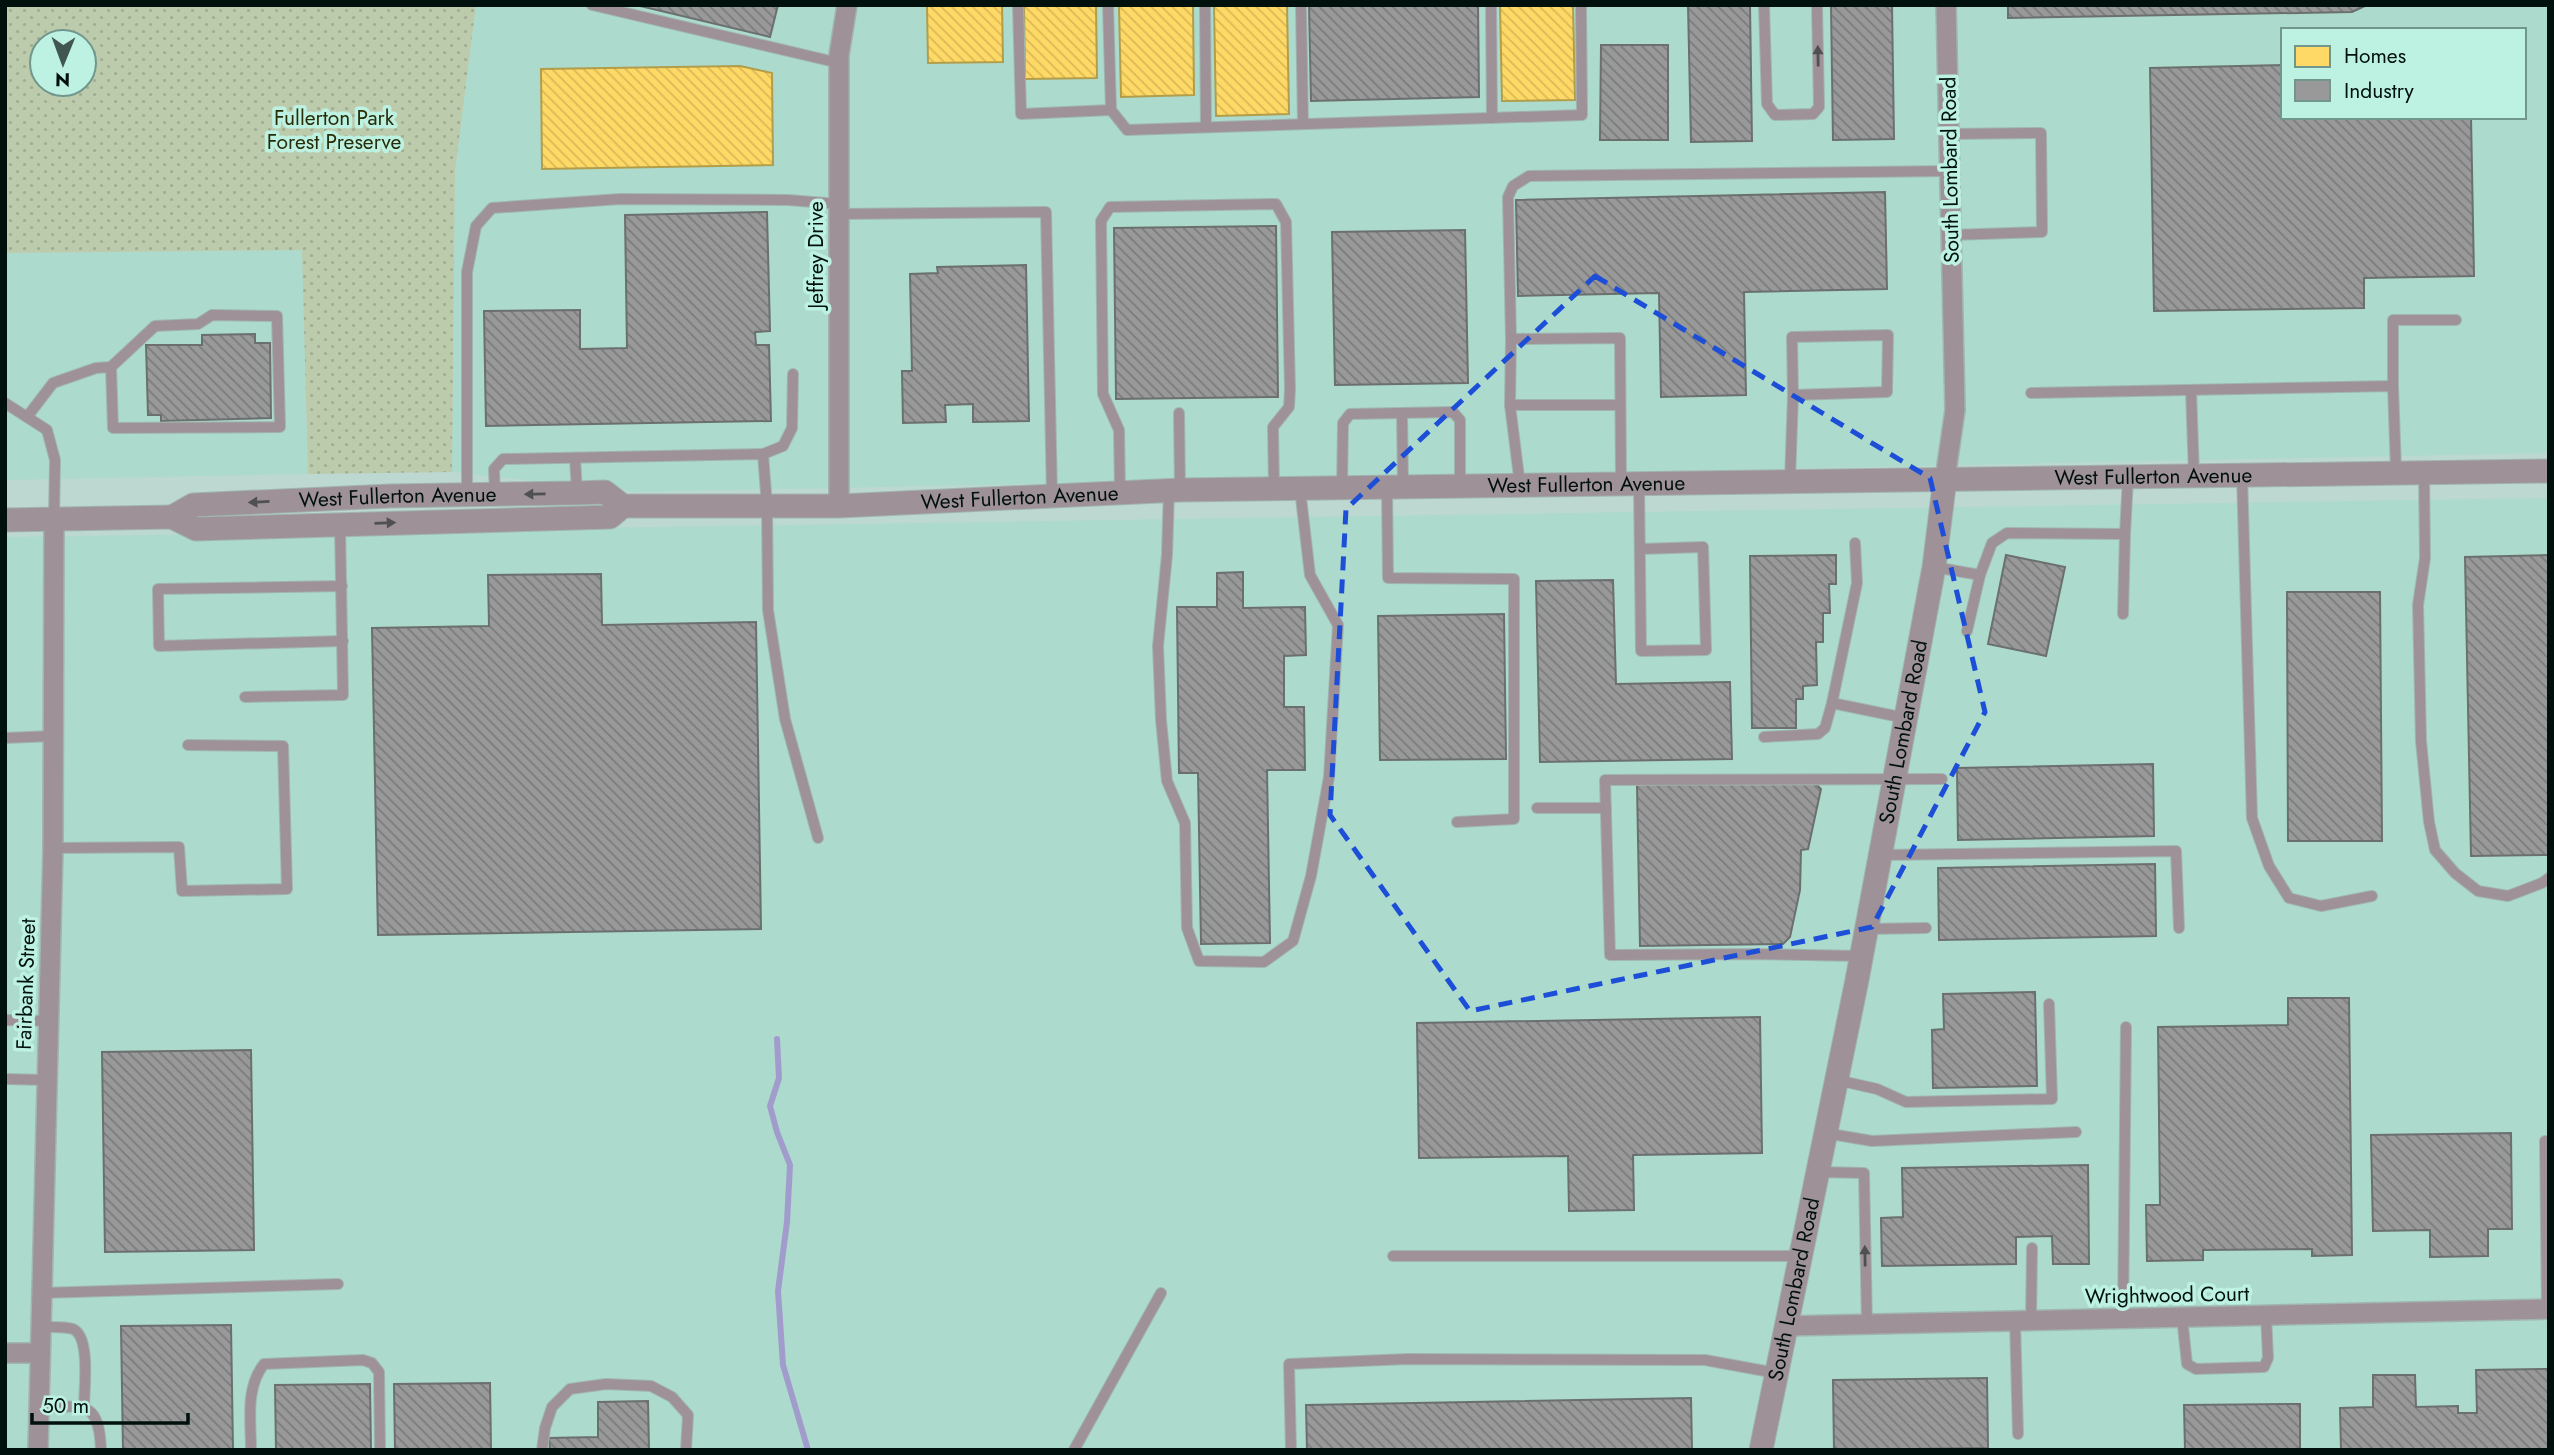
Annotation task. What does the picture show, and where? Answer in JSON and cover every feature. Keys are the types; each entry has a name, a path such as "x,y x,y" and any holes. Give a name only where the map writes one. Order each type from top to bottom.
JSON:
{"street":[{"name":"Jeffrey Drive","path":"839,506 839,63 847,5"},
{"name":"South Lombard Road","path":"1761,1450 1906,719 1934,567 1955,410 1947,5"},
{"name":"West Fullerton Avenue","path":"172,517 193,505 495,494 606,492 623,506 839,506 1175,490 2396,471 2549,471"},
{"name":"West Fullerton Avenue","path":"5,520 172,517 196,529 610,517 623,506"},
{"name":"Fairbank Street","path":"38,1450 53,848 54,520"},
{"name":"Wrightwood Court","path":"1786,1326 2548,1309"},
{"path":"5,1353 40,1353"}],"lane":[{"path":"592,5 839,63"},
{"path":"1018,5 1021,114 1111,110"},
{"path":"1108,5 1111,110 1127,130 1582,115 1581,5"},
{"path":"1205,5 1206,127"},
{"path":"1301,5 1303,124"},
{"path":"1491,5 1492,118"},
{"path":"1764,5 1767,104 1775,115 1813,114 1819,107 1817,5"},
{"path":"1949,134 2041,133 2042,232 1951,235"},
{"path":"1520,485 1510,405 1508,197 1513,186 1529,176 1950,171"},
{"path":"467,495 467,272 476,226 492,208 620,199 788,200 839,209 1046,212 1052,496"},
{"path":"1119,492 1119,430 1103,394 1101,221 1110,207 1276,204 1286,222 1290,389 1289,407 1273,427 1274,489"},
{"path":"27,417 53,383 96,368 111,367 155,326 198,324 212,315 277,316 280,427 113,428 111,367"},
{"path":"2396,471 2393,320 2456,320"},
{"path":"1790,482 1792,337 1888,335 1887,392 1793,395"},
{"path":"1511,339 1620,338 1620,405 1640,549 1641,652 1706,650 1703,547 1640,549"},
{"path":"495,494 494,469 503,459 763,454 783,446 792,428 793,374"},
{"path":"2031,393 2393,386"},
{"path":"2190,390 2194,475"},
{"path":"5,403 47,430 55,460 54,520"},
{"path":"1510,405 1620,405"},
{"path":"1342,488 1343,423 1350,414 1453,412 1460,420 1460,486"},
{"path":"1179,413 1175,490 1158,646 1167,781 1185,823 1186,928 1199,961 1264,962 1293,941 1311,876 1329,777 1338,625 1310,575 1299,488"},
{"path":"1402,413 1388,578 1514,579 1514,818 1457,822"},
{"path":"763,454 767,506 768,610 785,719 818,838"},
{"path":"575,458 577,493"},
{"path":"2424,471 2425,558 2418,605 2421,741 2429,822 2435,850 2455,873 2479,891 2508,896 2549,878"},
{"path":"2242,474 2252,818 2269,866 2289,898 2321,906 2372,896"},
{"path":"2123,614 2128,476"},
{"path":"245,697 343,695 340,525"},
{"path":"1967,631 1980,576 1992,543 2007,533 2125,534"},
{"path":"1764,737 1818,734 1825,727 1857,583 1855,544"},
{"path":"1934,567 1980,576"},
{"path":"342,586 158,589 159,646 343,641"},
{"path":"1832,703 1906,719"},
{"path":"5,737 53,736"},
{"path":"53,848 179,847 182,891 287,889 283,746 188,745"},
{"path":"1861,956 1609,955 1605,780 1942,779"},
{"path":"1538,808 1606,808"},
{"path":"1880,855 2176,850 2179,928"},
{"path":"1866,929 1926,928"},
{"path":"1836,1080 1877,1089 1906,1102 2052,1099 2049,1004"},
{"path":"5,1020 48,1021"},
{"path":"2123,1319 2126,1027"},
{"path":"5,1079 46,1080"},
{"path":"1825,1133 1872,1141 2076,1132"},
{"path":"2545,1141 2548,1309"},
{"path":"1818,1172 1864,1173 1867,1325"},
{"path":"2018,1434 2023,1321 2032,1248"},
{"path":"1393,1256 1800,1256"},
{"path":"41,1293 338,1284"},
{"path":"1074,1450 1161,1293"},
{"path":"2182,1317 2187,1364 2196,1369 2264,1367 2269,1358 2266,1315"},
{"path":"40,1327 63,1327 82,1335 85,1346 84,1408"},
{"path":"1291,1450 1289,1364 1408,1359 1704,1360 1777,1373"},
{"path":"251,1450 252,1390 256,1374 264,1364 363,1360 372,1363 379,1372 380,1450"},
{"path":"542,1450 552,1407 570,1390 606,1384 651,1386 672,1397 688,1415 686,1450"},
{"path":"39,1409 84,1408 95,1413 100,1425 101,1450"}],"highlighted area":[{"path":"1595,276 1930,478 1985,712 1872,927 1470,1011 1330,815 1346,509"}],"shaded area":[{"path":"476,5 2549,5 2549,453 634,492 452,472 455,171"},
{"path":"303,250 308,474 5,480 5,253"},
{"path":"2549,498 2549,1450 5,1450 5,537"}],"green space":[{"name":"Fullerton Park Forest Preserve","path":"5,5 476,5 455,171 452,472 308,474 302,250 5,253"}],"building: Homes":[{"path":"927,5 1002,5 1003,62 928,63"},
{"path":"1024,5 1096,5 1097,78 1025,79"},
{"path":"1119,5 1193,5 1194,95 1121,97"},
{"path":"1214,5 1287,5 1289,114 1216,116"},
{"path":"1500,5 1573,5 1575,100 1502,101"},
{"path":"740,66 772,73 773,165 542,169 541,69"}],"building: Industry":[{"path":"636,5 778,5 770,37"},
{"path":"1309,5 1478,5 1479,97 1311,101"},
{"path":"1688,5 1750,5 1752,141 1691,142"},
{"path":"1831,5 1892,5 1894,139 1833,140"},
{"path":"2008,5 2367,5 2352,12 2008,18"},
{"path":"1601,45 1668,45 1668,140 1600,140"},
{"path":"2281,65 2281,119 2471,119 2474,276 2364,278 2364,308 2154,311 2150,68"},
{"path":"1885,192 1887,289 1744,292 1746,395 1661,397 1659,293 1518,296 1516,200"},
{"path":"767,212 770,331 755,332 756,345 769,345 771,421 486,426 484,311 580,310 580,349 627,348 625,215"},
{"path":"1276,226 1278,397 1116,399 1114,228"},
{"path":"1465,230 1468,383 1335,385 1332,232"},
{"path":"1026,265 1029,421 973,422 973,404 945,405 946,422 903,423 902,371 912,371 910,274 938,273 937,267"},
{"path":"255,334 255,343 270,343 271,418 161,421 161,415 148,415 146,345 202,345 202,335"},
{"path":"1836,555 1836,584 1829,584 1830,613 1823,613 1823,642 1816,642 1817,685 1803,686 1803,699 1796,699 1796,728 1752,728 1750,556"},
{"path":"2006,555 2065,567 2046,656 1988,644"},
{"path":"2549,555 2549,855 2471,856 2465,557"},
{"path":"1243,572 1243,608 1305,607 1306,655 1284,656 1284,707 1304,707 1305,770 1267,770 1270,943 1201,944 1198,773 1179,773 1177,607 1217,607 1217,573"},
{"path":"601,574 602,625 756,622 761,929 378,935 372,628 489,626 488,575"},
{"path":"1613,580 1616,684 1730,682 1732,759 1540,762 1536,581"},
{"path":"2287,592 2380,592 2382,841 2288,841"},
{"path":"1504,614 1506,759 1380,760 1378,616"},
{"path":"2153,764 2154,836 1958,840 1957,768"},
{"path":"1815,783 1821,789 1808,849 1801,850 1800,890 1790,937 1783,944 1640,946 1637,785"},
{"path":"2155,864 2156,936 1939,940 1938,868"},
{"path":"2035,992 2037,1086 1933,1088 1932,1030 1944,1029 1943,994"},
{"path":"2288,998 2349,998 2352,1255 2312,1256 2312,1249 2203,1250 2203,1260 2147,1261 2146,1205 2160,1205 2158,1027 2288,1025"},
{"path":"1760,1017 1762,1153 1633,1155 1634,1210 1569,1211 1568,1156 1419,1158 1417,1023"},
{"path":"251,1050 254,1250 105,1252 102,1052"},
{"path":"2511,1133 2512,1229 2488,1229 2488,1256 2430,1257 2430,1230 2373,1231 2371,1135"},
{"path":"2088,1165 2089,1264 2053,1264 2052,1236 2016,1237 2016,1264 1882,1266 1881,1218 1903,1217 1902,1168"},
{"path":"231,1325 233,1450 123,1450 121,1326"},
{"path":"2549,1369 2549,1450 2341,1450 2340,1408 2373,1407 2373,1375 2415,1375 2416,1407 2458,1406 2458,1413 2477,1413 2476,1370"},
{"path":"1987,1378 1988,1448 1834,1450 1833,1380"},
{"path":"490,1383 491,1450 395,1450 394,1384"},
{"path":"370,1384 371,1450 276,1450 275,1385"},
{"path":"1691,1398 1692,1450 1307,1450 1306,1405"},
{"path":"648,1401 649,1450 550,1450 549,1438 598,1437 598,1402"},
{"path":"2300,1404 2300,1450 2185,1450 2184,1405"}],"waterway":[{"path":"777,1039 779,1078 770,1106 790,1165 787,1222 778,1291 783,1365 808,1450"}]}
